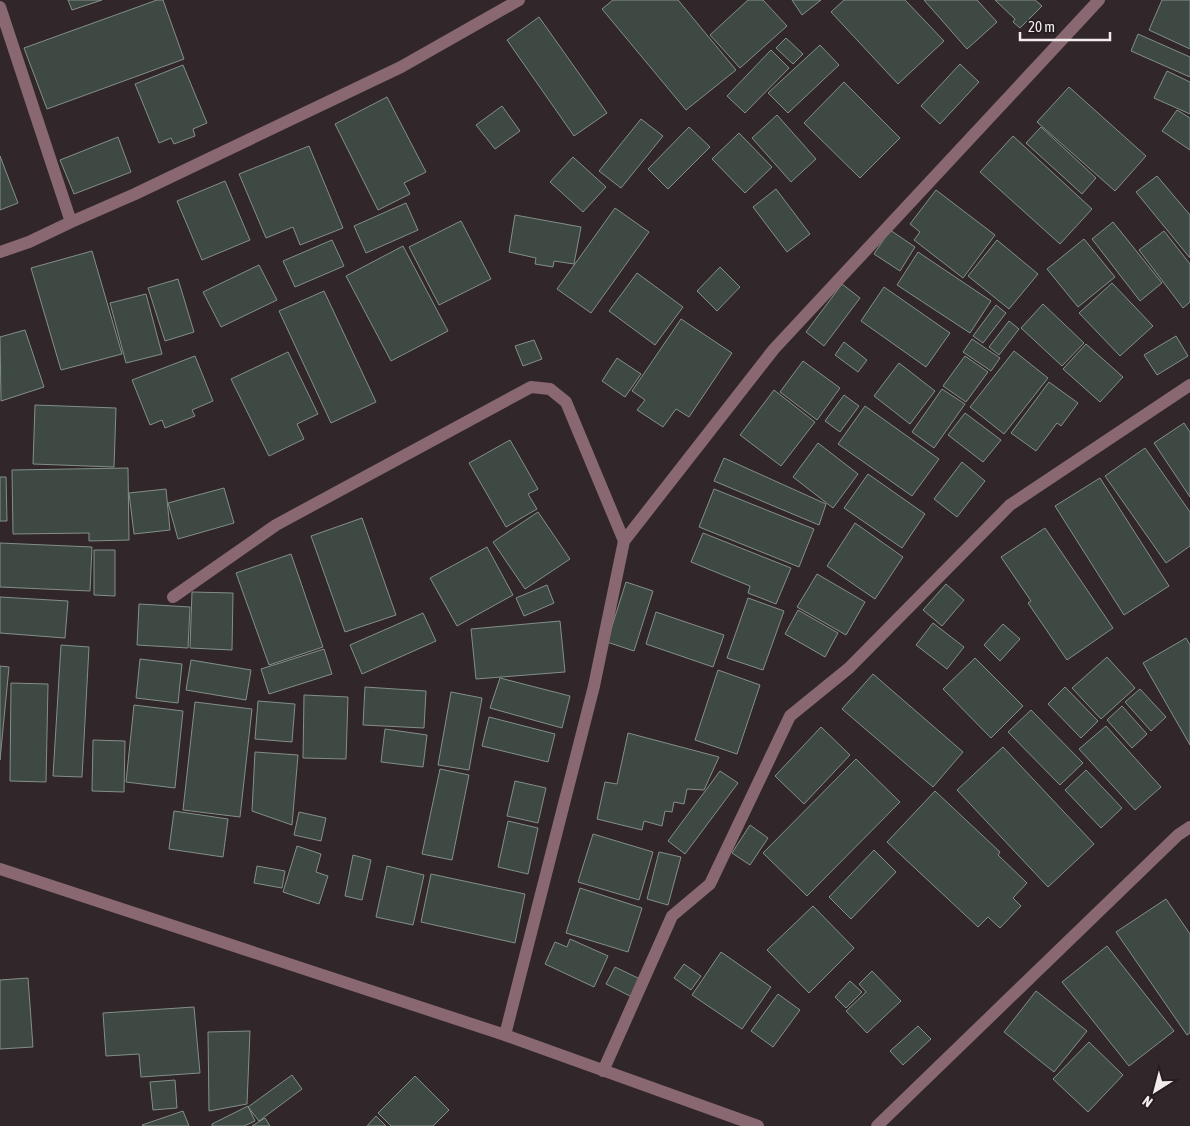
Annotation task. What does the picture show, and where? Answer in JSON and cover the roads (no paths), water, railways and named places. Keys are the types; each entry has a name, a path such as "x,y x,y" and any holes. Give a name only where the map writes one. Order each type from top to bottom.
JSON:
{"street":[{"path":"0,252 30,242 135,194 401,67 519,0"},
{"path":"505,1035 594,686 624,541 774,349 1093,2"},
{"path":"0,7 71,222"},
{"path":"603,1071 672,916 710,884 790,716 849,668 1010,505 1190,385"},
{"path":"172,597 276,525 531,387 550,389 566,402 624,541"},
{"path":"877,1126 1178,835 1190,827"},
{"path":"0,869 505,1035 758,1126"}]}
